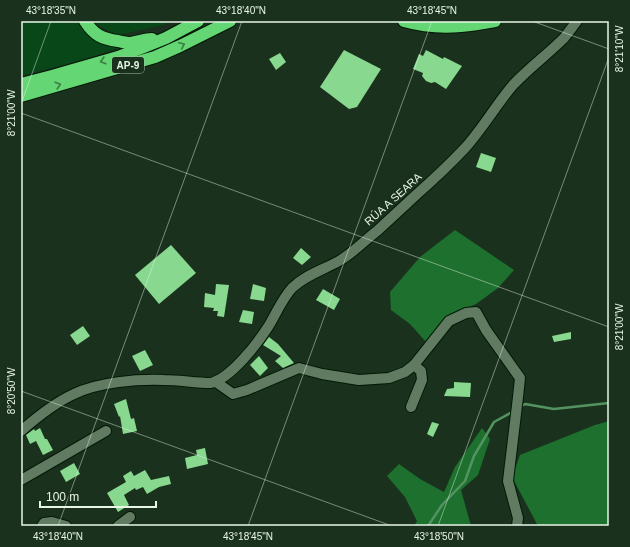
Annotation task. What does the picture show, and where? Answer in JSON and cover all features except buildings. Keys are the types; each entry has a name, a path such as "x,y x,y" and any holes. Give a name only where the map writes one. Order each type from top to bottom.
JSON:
{"highway":[{"path":"85,21 98,36 109,40 130,43 147,39 166,38"},
{"name":"AP-9","path":"21,84 118,57 166,38 198,21"},
{"name":"AP-9","path":"21,96 155,57 230,21"},
{"path":"211,31 239,21"},
{"path":"404,21 441,27 460,27 495,21"}],"street":[{"name":"RÚA A SEARA","path":"216,382 236,366 254,346 268,327 286,295 292,288 308,276 329,266 353,251 446,168 466,147 513,85 564,37 577,21"},
{"path":"21,431 51,407 74,394 110,384 175,380 210,383 216,382 233,394 247,390 299,368 322,374 359,380 389,378 405,372 414,365 450,321 466,313 476,312 486,330 520,378 508,481 518,518 517,526"},
{"path":"411,407 422,380 421,371 414,365"},
{"path":"21,480 106,431"},
{"path":"118,526 130,517"},
{"path":"42,526 44,523 52,522 66,526"}],"green space":[{"path":"21,21 79,21 126,46 21,76"},
{"path":"93,21 171,21 163,25 118,35 94,23"},
{"path":"455,230 514,270 498,288 476,304 450,315 426,342 410,324 391,310 390,292 420,257"},
{"path":"609,421 609,526 538,526 512,477 520,455 595,425"},
{"path":"482,428 490,439 478,475 461,490 471,526 414,526 417,521 405,497 387,476 399,464 420,479 444,492 455,467"}],"waterway":[{"path":"520,407 525,404 554,409 609,403"},
{"path":"428,526 442,505 465,481 474,456 494,422 514,411"}]}
